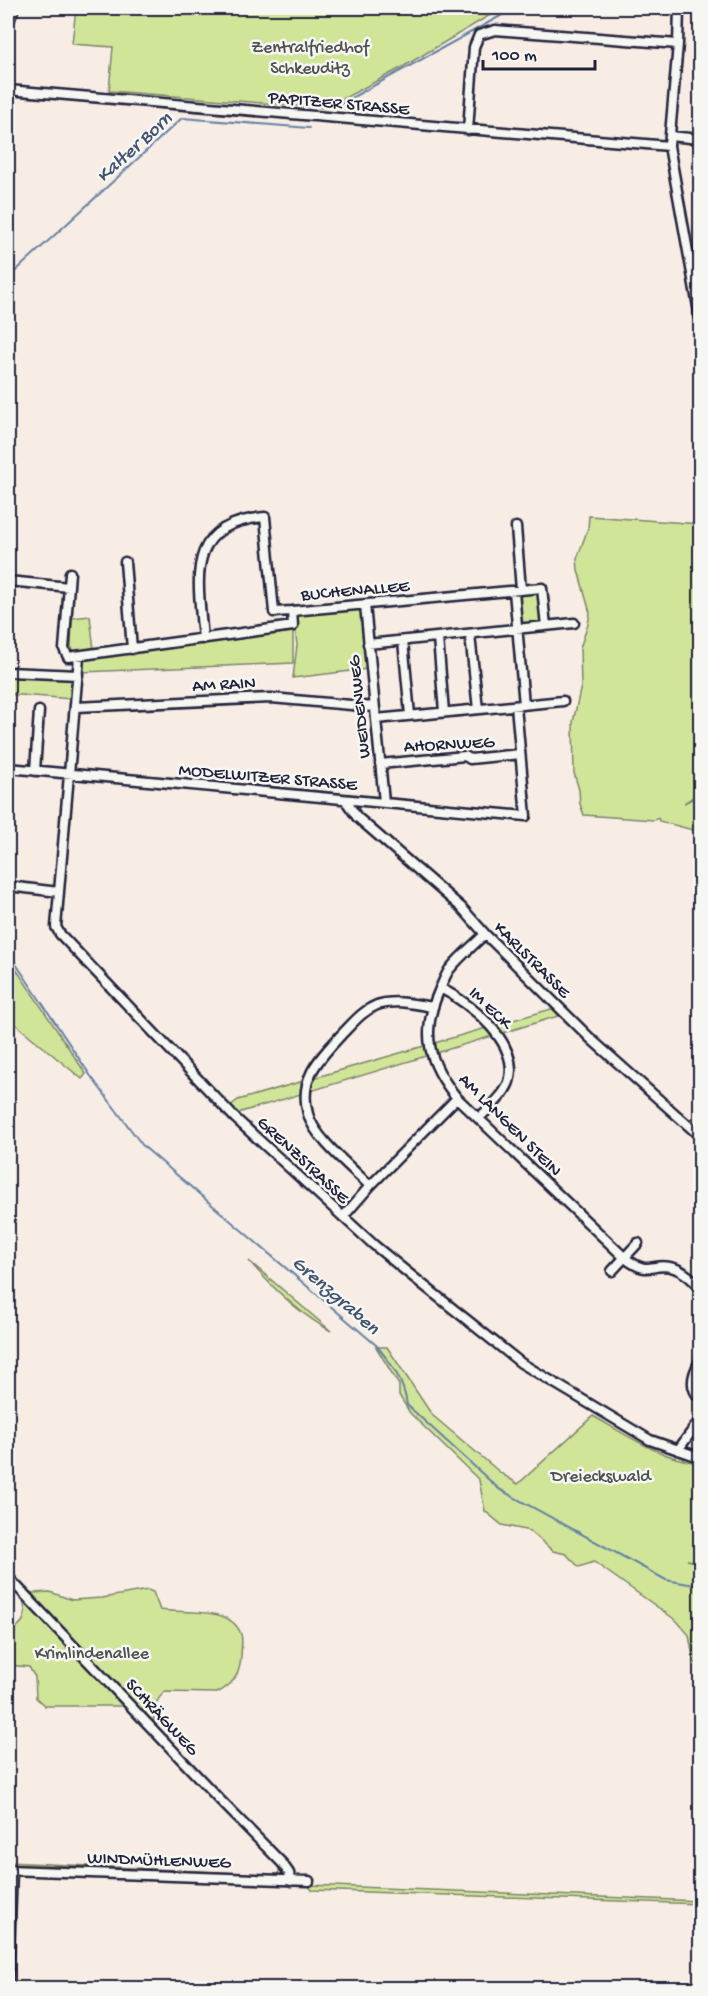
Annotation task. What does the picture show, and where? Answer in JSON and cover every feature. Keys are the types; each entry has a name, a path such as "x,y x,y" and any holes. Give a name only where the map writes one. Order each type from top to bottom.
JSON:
{"street":[{"path":"679,8 669,146 700,318"},
{"path":"468,130 474,47 479,35 495,30 678,44"},
{"name":"PAPITZER STRASSE","path":"8,90 669,146"},
{"path":"670,136 700,139"},
{"path":"203,639 198,574 204,550 213,535 231,523 265,517 274,612 292,611"},
{"path":"516,527 520,754"},
{"path":"125,562 132,650"},
{"path":"70,573 64,649 69,657 79,657"},
{"path":"8,581 69,587"},
{"name":"BUCHENALLEE","path":"79,657 293,626 292,611 543,588 546,626"},
{"name":"WEIDENWEG","path":"365,605 384,802"},
{"path":"517,629 574,623"},
{"name":"WEIDENWEG","path":"369,644 517,629"},
{"path":"470,635 478,709"},
{"path":"438,638 444,712"},
{"path":"403,641 410,716"},
{"name":"GRENZSTRASSE","path":"79,657 56,927 60,933 230,1113 343,1217 407,1272 521,1363 650,1440 693,1455"},
{"path":"8,672 78,675"},
{"name":"AM RAIN","path":"76,707 271,698 374,707"},
{"path":"376,719 563,701"},
{"path":"35,771 39,711"},
{"name":"AHORNWEG","path":"380,764 465,756 470,759 520,754"},
{"name":"MODELWITZER STRASSE","path":"8,768 526,816 520,754"},
{"name":"KARLSTRASSE","path":"346,801 357,817 462,908 485,934 591,1039 700,1136"},
{"path":"8,886 59,892"},
{"name":"AM LANGEN STEIN","path":"485,934 448,971 432,1006 429,1032 432,1057 441,1078 457,1098 625,1258 637,1267 649,1269 672,1267 684,1272 700,1287"},
{"name":"IM ECK","path":"441,987 459,997 477,1014 505,1044 512,1062 508,1083 479,1118"},
{"path":"370,1186 314,1130 308,1114 305,1095 308,1080 315,1064 360,1014 378,1004 402,1002 432,1006"},
{"path":"343,1217 370,1186 457,1098"},
{"path":"612,1271 638,1243"},
{"path":"700,1361 693,1372 695,1393 700,1398"},
{"path":"678,1450 700,1420"},
{"name":"SCHRÄGWEG","path":"8,1577 282,1863 291,1881"},
{"path":"8,1983 10,1870"},
{"name":"WINDMÜHLENWEG","path":"10,1870 309,1881"}],"green space":[{"name":"Zentralfriedhof Schkeuditz","path":"76,8 502,8 401,68 326,108 109,91 113,47 72,44"},
{"path":"589,516 700,524 700,792 684,803 700,795 700,832 659,821 658,818 654,820 584,815 580,804 574,773 573,722 581,686 580,648 590,613 577,559 588,528"},
{"path":"538,591 541,595 543,621 540,624 523,626 519,623 517,598 520,593"},
{"path":"358,609 363,615 367,669 293,678 297,645 293,614"},
{"path":"90,616 94,650 75,652 71,647 72,618"},
{"path":"293,632 293,663 83,672 84,660 87,658"},
{"path":"8,675 73,679 72,699 8,694"},
{"path":"8,962 12,963 86,1074 82,1079 8,1018"},
{"path":"558,1007 565,1014 241,1112 235,1118 226,1109 238,1100"},
{"path":"249,1261 331,1331 287,1300"},
{"name":"Dreieckswald","path":"376,1347 387,1347 432,1415 502,1474 518,1484 593,1416 658,1451 686,1461 700,1463 700,1562 687,1560 700,1563 700,1665 694,1663 689,1635 677,1621 594,1562 579,1567 566,1554 553,1551 530,1531 502,1525 485,1511 479,1480 410,1413 399,1395 399,1385"},
{"name":"Krimlindenallee","path":"24,1590 33,1593 50,1592 72,1600 102,1598 148,1590 153,1592 160,1610 217,1615 235,1625 242,1636 237,1674 231,1683 217,1693 165,1692 155,1706 154,1724 146,1726 126,1706 45,1706 36,1698 35,1677 29,1667 8,1665 8,1629 17,1627 24,1619 24,1606 19,1592"},
{"path":"266,1852 282,1869 281,1876 8,1866 8,1862 277,1875 280,1869"},
{"path":"308,1885 700,1901 700,1904 312,1890"}],"waterway":[{"name":"Kalter Born","path":"333,108 515,8"},
{"name":"Kalter Born","path":"8,278 182,118 309,128"},
{"name":"Grenzgraben","path":"8,952 90,1075 143,1146 376,1345 396,1373 407,1405 499,1489 666,1580 700,1586"}],"tram line":[{"path":"8,41 20,8"}]}
